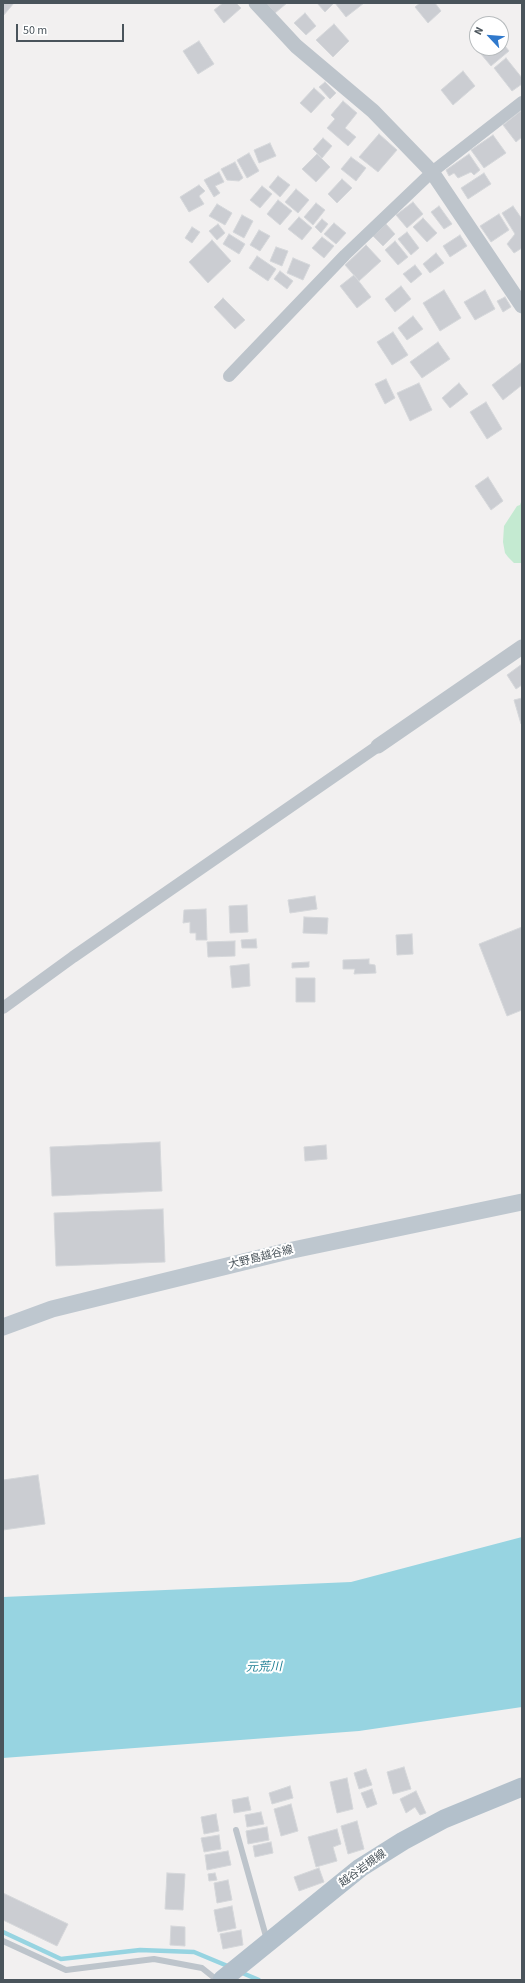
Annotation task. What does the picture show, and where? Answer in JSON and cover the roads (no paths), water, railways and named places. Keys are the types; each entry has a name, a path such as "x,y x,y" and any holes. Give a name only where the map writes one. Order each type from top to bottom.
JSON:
{"main road":[{"name":"大野島越谷線","path":"3,1327 52,1309 288,1252 522,1202"},
{"name":"越谷岩槻線","path":"222,1980 360,1868 403,1841 444,1819 522,1787"}],"street":[{"path":"256,3 296,46 373,111 432,172 522,306"},
{"path":"229,376 345,254 432,172 522,102"},
{"path":"3,1008 73,957 522,647"}],"lane":[{"path":"236,1830 268,1943"},
{"path":"3,1941 66,1970 154,1959 202,1968 217,1980"}],"water":[{"name":"元荒川","path":"522,1537 522,1707 359,1731 3,1758 3,1597 351,1582"}],"waterway":[{"path":"3,1932 61,1959 140,1950 194,1952 230,1967"},
{"path":"240,1972 259,1980"}]}
